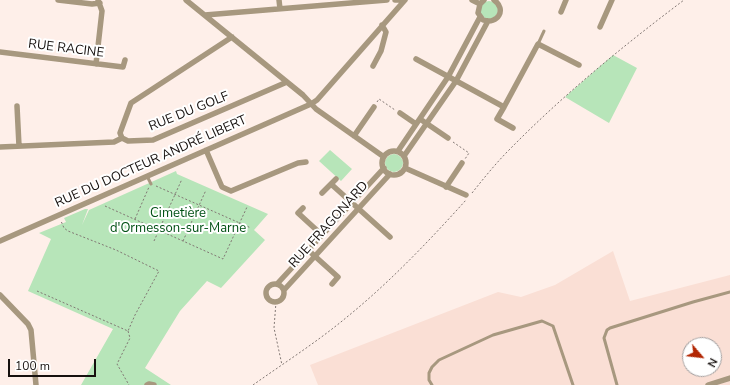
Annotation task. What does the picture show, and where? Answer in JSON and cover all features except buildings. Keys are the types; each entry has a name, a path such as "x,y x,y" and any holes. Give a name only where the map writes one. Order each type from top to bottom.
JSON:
{"street":[{"path":"58,0 92,4 99,2 102,11 96,64"},
{"path":"186,0 303,95 311,104 384,157"},
{"path":"279,0 280,9"},
{"path":"205,15 387,0"},
{"path":"394,0 400,0"},
{"path":"311,104 405,0"},
{"path":"472,0 482,2 478,9 480,17 483,20 488,21 494,20 499,16 500,9 497,1"},
{"path":"561,12 566,0"},
{"path":"600,27 612,0"},
{"path":"398,151 448,77 480,17"},
{"path":"404,156 456,81 488,21"},
{"path":"373,66 381,51 386,32 382,26"},
{"path":"122,138 120,133 131,103 232,37"},
{"path":"513,128 497,119 538,44 578,65"},
{"name":"RUE RACINE","path":"0,52 123,67 124,60"},
{"path":"416,59 504,107"},
{"name":"RUE DU GOLF","path":"0,147 114,142 122,138 128,141 153,140 287,82"},
{"name":"RUE DU DOCTEUR ANDRÉ LIBERT","path":"0,241 311,104"},
{"path":"17,106 18,146"},
{"path":"354,136 374,107"},
{"path":"400,112 416,124"},
{"path":"420,118 426,124 448,138"},
{"path":"206,150 222,187 231,191 298,163 306,162"},
{"path":"398,151 404,156 406,162 405,168 400,173 390,174 382,164 384,157 390,152 398,151"},
{"path":"446,187 462,163"},
{"name":"RUE FRAGONARD","path":"384,168 277,284 269,286 266,292 267,299 271,302 278,302 283,298 284,290 390,174"},
{"path":"405,168 466,195"},
{"path":"322,193 336,179"},
{"path":"331,184 390,237"},
{"path":"303,208 298,213 322,235"},
{"path":"308,250 338,278 332,284"},
{"path":"277,284 283,287 284,290"},
{"path":"0,295 28,324 31,330 36,385"},
{"path":"708,385 730,378"},
{"path":"147,385 154,385"}],"lane":[{"path":"538,44 544,30"},
{"path":"147,176 151,184"},
{"path":"617,385 604,338 607,330 693,302 730,292"},
{"path":"432,385 429,380 429,372 439,360 493,335 542,321 553,326 573,385"}],"path":[{"path":"374,107 379,99 400,112"},
{"path":"448,138 469,153 462,163"},
{"path":"154,241 182,179"},
{"path":"135,220 151,184 251,228"},
{"path":"183,241 206,190"},
{"path":"105,206 223,259 246,207"},
{"path":"59,215 64,228 116,250 159,271 128,330 130,338 117,364 129,385"},
{"path":"37,291 128,330"},
{"path":"276,302 274,328 282,365"}],"shaded area":[{"path":"613,251 630,301 730,275 730,385 318,385 310,365 498,292 521,297 555,285"}],"green space":[{"path":"489,1 495,4 498,10 495,16 489,19 483,16 480,10 483,4"},
{"path":"613,55 637,68 609,123 565,97"},
{"path":"330,150 352,169 341,181 319,161"},
{"path":"394,154 400,157 403,163 400,169 394,172 388,169 385,163 388,157"},
{"name":"Cimetière d'Ormesson-sur-Marne","path":"176,171 177,174 268,214 254,230 265,240 221,288 207,281 180,311 145,368 171,385 81,385 113,329 28,291 51,239 39,233 66,222 64,218 88,209 82,225 89,210"}]}
